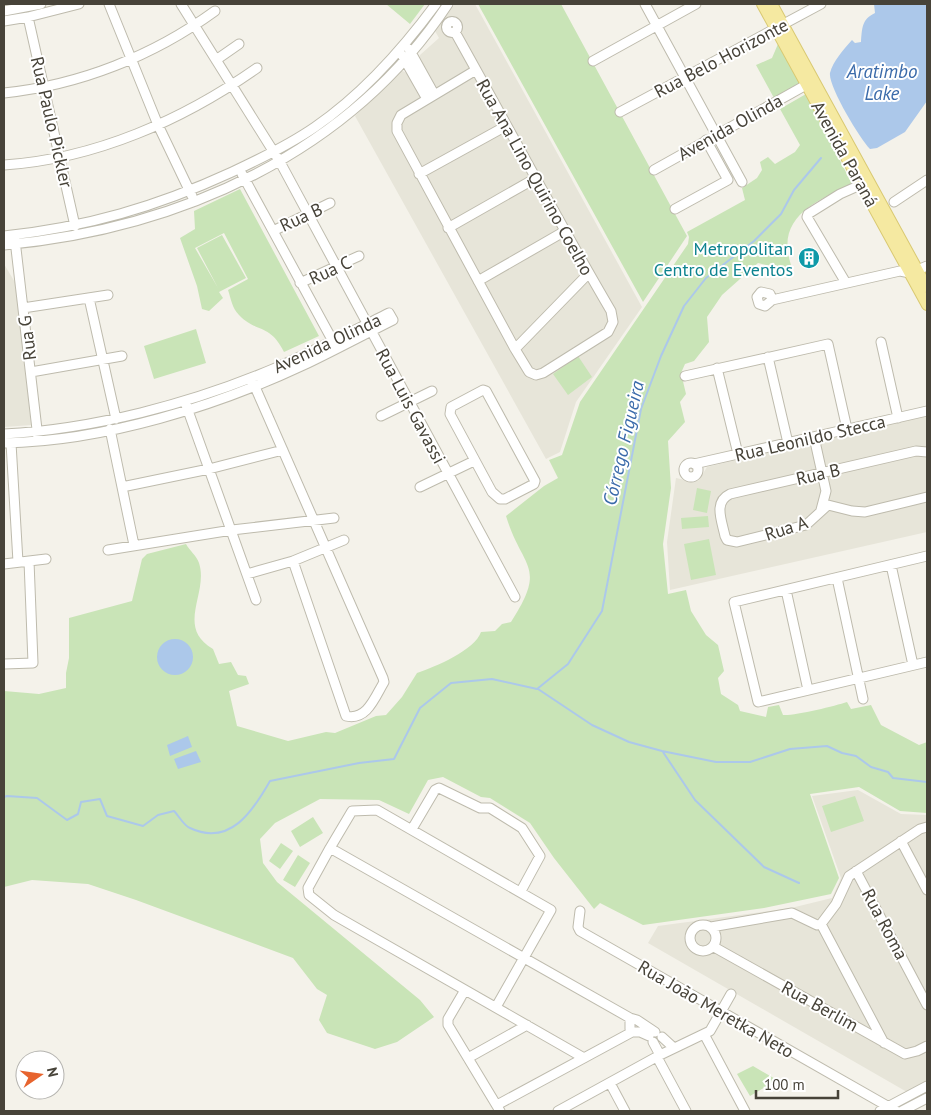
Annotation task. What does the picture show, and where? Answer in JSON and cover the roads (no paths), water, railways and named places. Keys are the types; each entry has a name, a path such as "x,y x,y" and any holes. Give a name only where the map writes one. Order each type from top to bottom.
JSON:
{"main road":[{"name":"Avenida Paraná","path":"762,4 779,26 865,183"},
{"name":"Avenida Paraná","path":"772,4 779,26 806,84 927,288"},
{"name":"Avenida Paraná","path":"918,270 927,304"}],"street":[{"path":"4,11 14,6 42,4"},
{"path":"4,21 79,4"},
{"path":"109,4 158,125 194,202"},
{"path":"181,4 274,152"},
{"path":"4,245 15,240 134,211 190,191 274,152 316,127 373,78 402,47 436,4"},
{"path":"4,236 15,240 55,240 130,223 194,202 280,162 333,126 376,90 409,55 448,4"},
{"path":"645,4 742,182"},
{"path":"593,61 696,4"},
{"name":"Rua Belo Horizonte","path":"620,112 821,4"},
{"path":"4,93 44,86 102,71 169,41 195,26 215,11"},
{"name":"Rua Paulo Pickler","path":"28,17 75,226"},
{"name":"Rua Ana Lino Quirino Coelho","path":"454,32 611,311 613,322 608,332 543,373 536,375 529,372 515,349"},
{"path":"216,60 239,44"},
{"path":"402,47 409,55 431,97"},
{"path":"4,164 60,156 108,143 158,125 181,115 257,68"},
{"path":"476,70 401,115 397,123 397,131 515,349 589,273"},
{"name":"Avenida Olinda","path":"654,170 806,84"},
{"path":"419,174 506,126"},
{"path":"675,209 728,180 706,140"},
{"name":"Rua Luis Gavassi","path":"274,152 515,597"},
{"path":"239,168 300,284 335,344"},
{"path":"448,228 536,178"},
{"path":"894,202 927,180"},
{"path":"846,283 807,218 808,214 840,194 865,183"},
{"name":"Rua B","path":"273,231 330,204"},
{"path":"478,281 565,231"},
{"name":"Rua G","path":"15,240 38,437"},
{"name":"Rua C","path":"300,284 359,256"},
{"path":"772,300 900,271 918,270"},
{"path":"23,308 108,295"},
{"path":"89,298 116,419"},
{"name":"Avenida Olinda","path":"4,434 38,437 61,430 116,419 188,410 253,382 308,363 335,344 369,328"},
{"path":"881,342 898,418"},
{"path":"686,376 828,344 847,429"},
{"path":"31,372 122,356"},
{"path":"768,358 788,443"},
{"path":"717,368 738,454"},
{"path":"253,382 383,678 384,682 365,712 350,717 346,716 293,561"},
{"name":"Avenida Olinda","path":"7,443 38,437 110,429 184,399 253,382"},
{"path":"483,390 486,391 534,477 534,484 511,497 500,499 492,492 474,461 450,411 451,408 483,390"},
{"path":"381,416 432,391"},
{"path":"184,399 256,600"},
{"name":"Rua Leonildo Stecca","path":"695,467 704,462 927,411"},
{"path":"110,429 134,545"},
{"path":"814,437 826,491 821,510"},
{"path":"7,443 18,562"},
{"path":"122,487 209,469 283,450"},
{"name":"Rua B","path":"719,510 722,500 730,494 916,451 927,452"},
{"path":"420,486 474,461"},
{"path":"826,491 840,506"},
{"name":"Rua A","path":"719,510 724,536 734,542 806,525 828,505 865,512 927,497"},
{"path":"108,550 232,530 334,518"},
{"path":"247,574 293,561 344,540"},
{"path":"927,556 734,602 758,702 927,662"},
{"path":"4,564 46,559"},
{"path":"4,664 34,663 29,561"},
{"path":"891,565 913,665"},
{"path":"837,578 863,699"},
{"path":"786,590 808,690"},
{"path":"412,829 435,790 439,788 480,808 490,808 522,828 539,852 539,860 521,891"},
{"path":"496,1007 551,910 521,891 377,810 352,811 308,888 310,896 334,915 584,1058"},
{"path":"821,924 836,904 849,876 901,841 927,827"},
{"path":"901,841 927,890"},
{"path":"330,848 630,1018 652,1035 674,1048"},
{"name":"Rua Roma","path":"856,870 927,1004"},
{"name":"Rua João Meretka Neto","path":"580,911 578,927 580,931 888,1110"},
{"path":"711,927 717,936 714,947 701,952 691,943 691,934 697,926 711,927 792,913 817,925 821,924"},
{"path":"821,924 884,1042"},
{"name":"Rua Berlim","path":"714,947 905,1054 917,1052 927,1046"},
{"path":"465,990 448,1019 448,1025 498,1108 632,1032 652,1035"},
{"path":"560,1111 658,1056 710,1031 731,994"},
{"path":"630,1018 629,1024 632,1032"},
{"path":"468,1058 527,1025"},
{"path":"704,1034 745,1111"},
{"path":"652,1035 658,1056 686,1111"},
{"path":"610,1083 625,1111"},
{"path":"888,1110 927,1086"},
{"path":"902,1111 927,1098"}],"water":[{"name":"Aratimbo Lake","path":"874,4 927,4 927,101 905,132 877,148 870,149 852,124 839,100 830,73 842,51 852,40 855,43 861,42 862,28 865,21 875,13"},
{"path":"175,639 188,644 193,657 188,670 175,675 162,670 157,657 162,644"},
{"path":"188,736 192,747 170,756 167,745"},
{"path":"196,751 201,762 178,769 174,759"}],"waterway":[{"name":"Córrego Figueira","path":"4,797 37,798 67,820 78,814 81,802 100,799 107,816 143,826 158,815 174,811 188,827 204,833 217,833 239,823 256,804 270,781 359,763 394,759 420,708 451,683 492,679 537,689 568,664 602,611 641,409 661,356 684,306 706,278 754,241 781,214 794,190 821,158"},
{"path":"538,689 592,725 629,742 662,751 716,762 750,762 790,749 827,746 842,753 856,756 871,767 888,772 893,778 927,782"},
{"path":"663,752 695,800 764,867 799,883"}],"place":[{"name":"Metropolitan Centro de Eventos","path":"809,258"}]}
